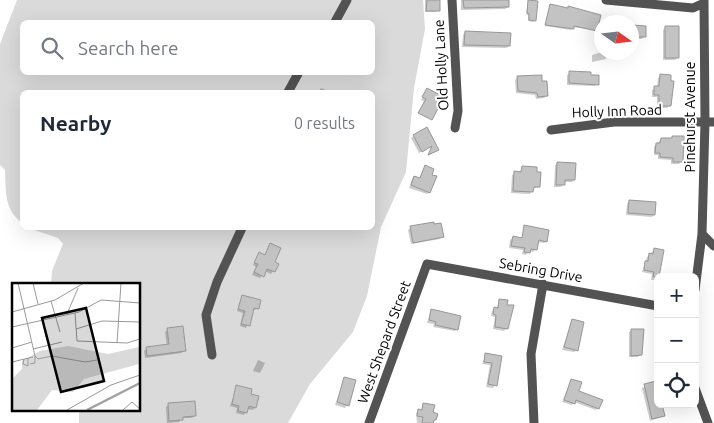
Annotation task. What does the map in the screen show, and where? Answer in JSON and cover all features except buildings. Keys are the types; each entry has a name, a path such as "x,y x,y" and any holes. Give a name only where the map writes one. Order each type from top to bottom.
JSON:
{"street":[{"path":"336,20 347,0"},
{"name":"Old Holly Lane","path":"452,0 458,111 455,128"},
{"path":"606,0 693,8 704,1"},
{"name":"Pinehurst Avenue","path":"697,273 702,234 710,122 704,1"},
{"path":"289,90 297,75"},
{"name":"Holly Inn Road","path":"551,130 614,122 710,122"},
{"path":"212,355 206,315 217,282 241,230"},
{"path":"702,234 714,246"},
{"name":"Sebring Drive","path":"425,272 427,264 654,305"},
{"name":"West Shepard Street","path":"369,423 425,272"},
{"path":"534,423 531,354 543,284"},
{"path":"699,399 708,423"}],"shaded area":[{"path":"17,0 423,0 425,29 414,88 406,172 381,227 367,296 353,332 310,384 288,423 79,423 79,410 140,410 140,283 51,283 52,271 63,244 58,238 34,230 375,230 375,90 20,90 20,221 9,206 6,193 5,170 0,165 0,44"}]}
